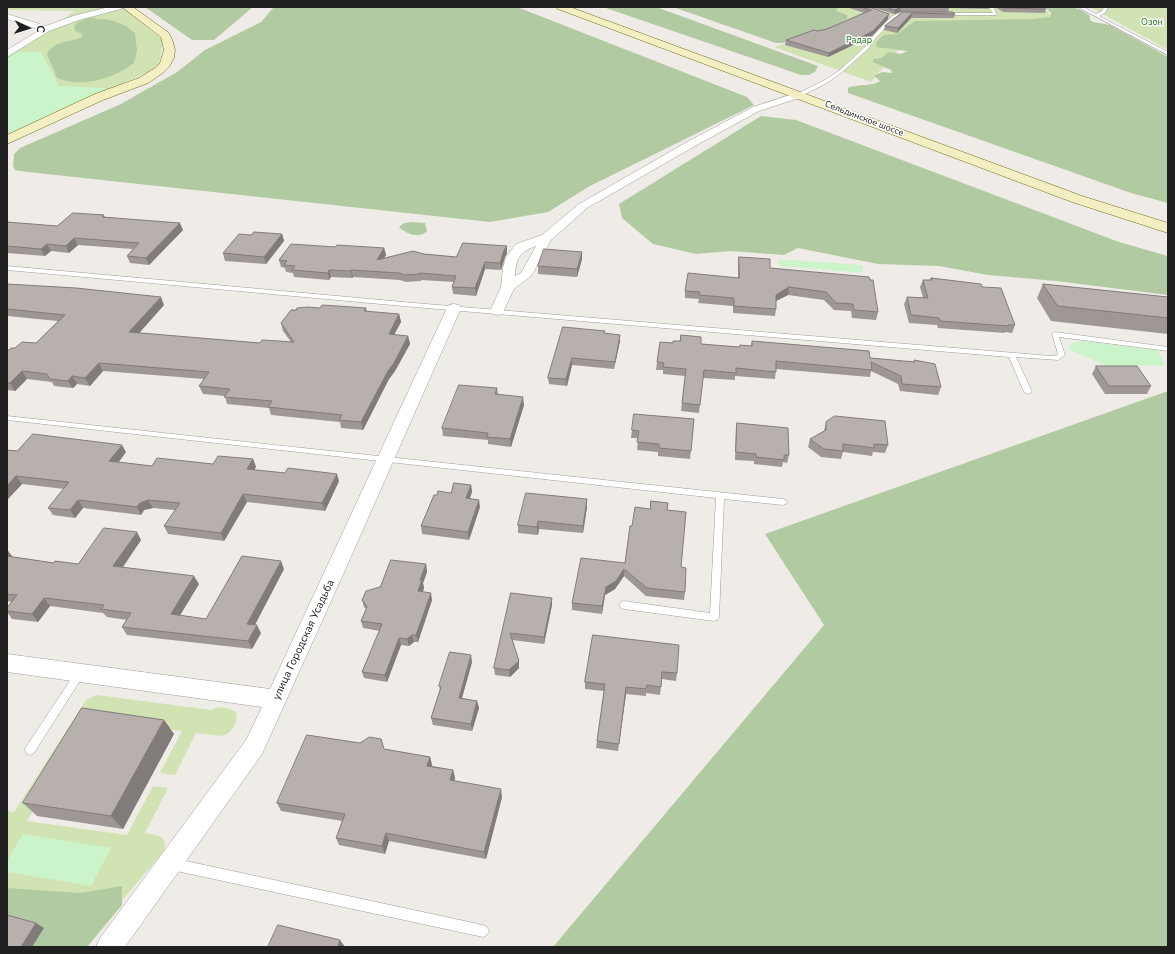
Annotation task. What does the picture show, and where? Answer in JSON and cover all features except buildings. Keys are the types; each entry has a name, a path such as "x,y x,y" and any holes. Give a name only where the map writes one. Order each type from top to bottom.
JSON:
{"main road":[{"path":"7,140 60,115 146,78 160,70 166,64 169,42 165,35 127,7"},
{"name":"Сельдинское шоссе","path":"561,7 1077,199 1168,228"}],"street":[{"path":"7,54 46,29 76,18 118,7"},
{"path":"7,16 46,29"},
{"path":"508,287 526,275 546,238 583,206 691,144 756,109 799,95"},
{"path":"497,311 508,287 509,268 512,257 520,247 546,238"},
{"name":"улица Городская Усадьба","path":"109,947 254,747 454,308"},
{"path":"7,663 277,699"}],"lane":[{"path":"936,14 996,14 991,7"},
{"path":"1080,7 1168,54"},
{"path":"1096,15 1104,12 1106,7"},
{"path":"799,95 825,82 841,71 867,48 873,38 894,17 900,14 921,13"},
{"path":"886,14 894,17"},
{"path":"7,268 454,308 1012,355 1058,358 1062,355 1062,353 1055,334 1168,349"},
{"path":"1012,355 1028,392"},
{"path":"7,418 783,502"},
{"path":"624,605 714,617 720,496"},
{"path":"30,750 80,673"},
{"path":"169,863 483,931"}],"green space":[{"path":"7,7 120,7 160,36 163,42 159,64 151,71 55,113 7,136 7,57 75,11 7,10"},
{"path":"145,7 253,7 214,40 192,40"},
{"path":"274,7 517,7 747,97 754,105 590,186 548,212 490,222 15,170 13,166 14,154 20,148 121,104 177,72 205,50 261,22"},
{"path":"603,7 656,7 818,66 815,72 809,75 801,75"},
{"path":"673,7 838,7 836,11 847,15 847,19 819,34 809,35 782,43 776,43"},
{"name":"Радар","path":"836,7 1044,7 1055,21 923,21 871,82 774,47 815,34"},
{"path":"1045,7 1069,7 1085,12 1090,16 1090,20 1093,22 1110,25 1168,57 1168,203 1131,193 848,93 848,88 878,83 880,81 874,76 882,72 892,73 891,70 873,62 873,59 882,58 888,52 901,54 907,51 876,47 877,41 884,35 897,34 915,21 1033,19 1050,17 1051,13"},
{"name":"Озон","path":"1090,7 1168,7 1168,50"},
{"path":"89,18 114,21 124,25 135,33 137,51 134,63 117,74 87,82 67,81 57,78 47,54 50,49 58,44 82,37 82,34 75,31 74,26 78,22"},
{"path":"18,52 41,52 59,86 106,88 99,93 7,134 7,59"},
{"path":"761,116 796,120 1119,242 1168,256 1168,295 1056,281 988,275 939,266 878,264 798,248 784,255 730,251 696,254 653,244 622,218 619,204"},
{"path":"404,223 425,223 427,231 421,235 413,235 405,232 399,227"},
{"path":"779,259 862,265 863,273 779,266"},
{"path":"1083,341 1157,350 1165,366 1107,366 1068,349 1072,343"},
{"path":"1168,391 1168,947 553,947 824,625 765,534"},
{"path":"97,695 211,710 217,708 227,708 236,712 237,716 234,727 226,735 222,736 196,733 175,775 160,773 182,731 90,718 27,821 127,835 153,786 168,788 145,833 163,839 165,842 164,851 96,931 7,912 7,811 14,812 86,700"},
{"path":"23,834 111,848 91,886 7,872 7,861"},
{"path":"122,886 122,905 87,947 7,947 7,888 80,893"}]}
